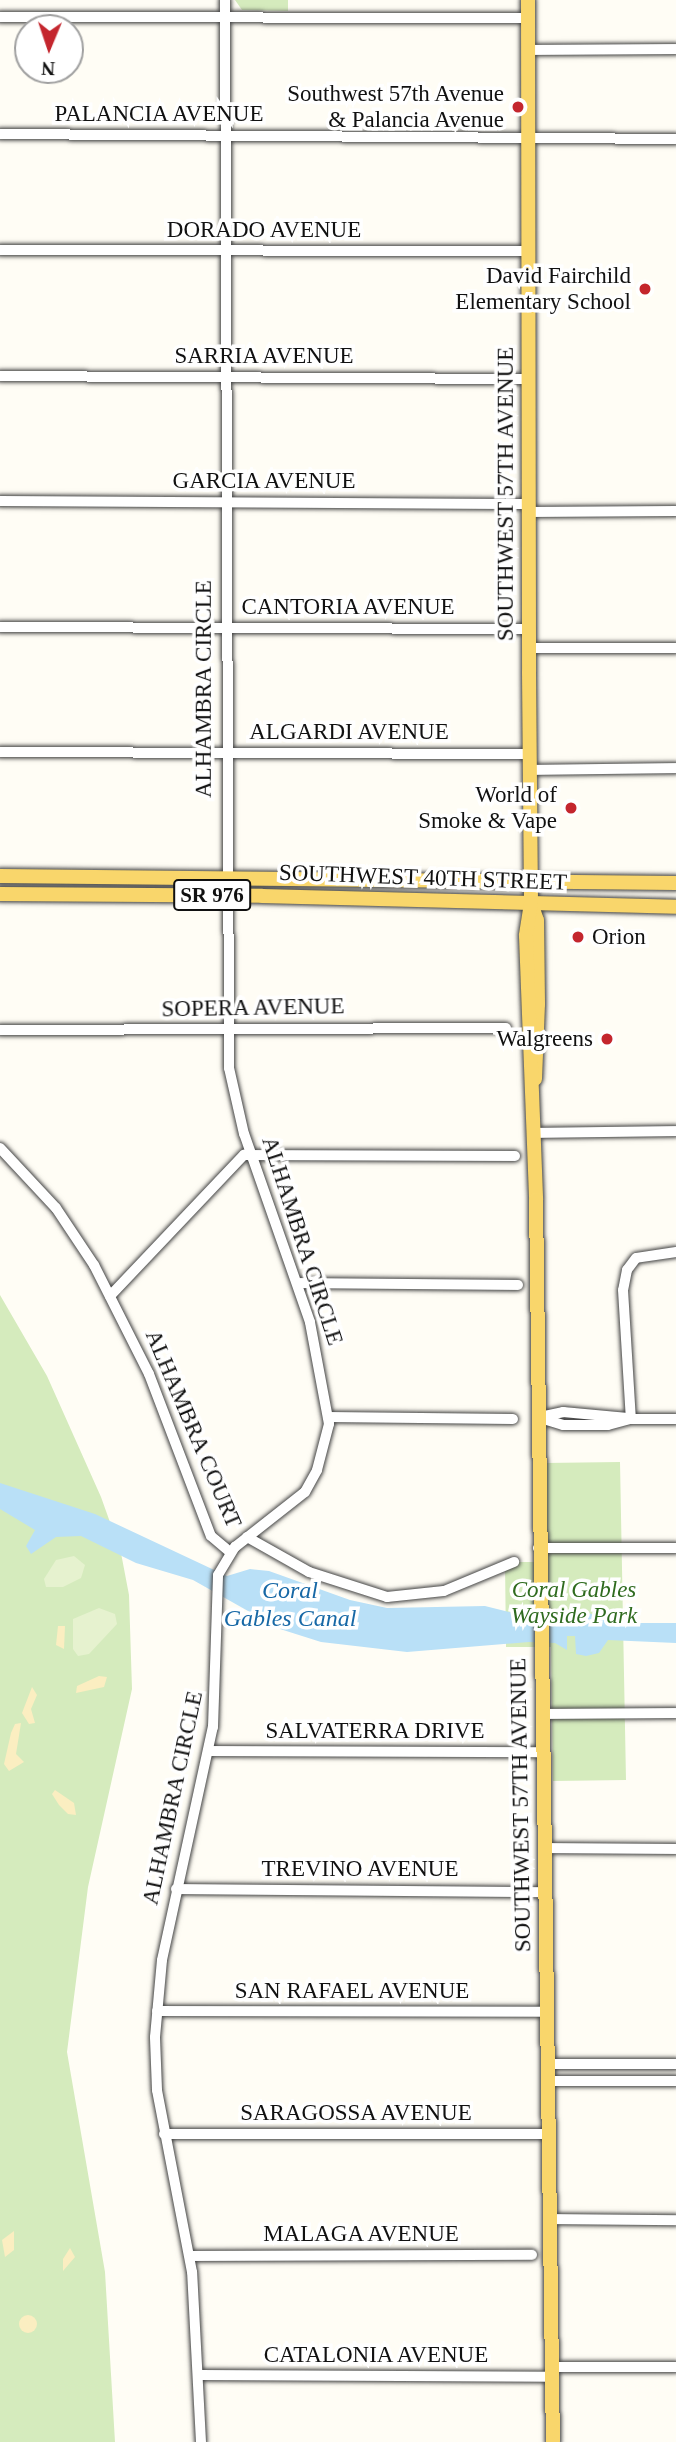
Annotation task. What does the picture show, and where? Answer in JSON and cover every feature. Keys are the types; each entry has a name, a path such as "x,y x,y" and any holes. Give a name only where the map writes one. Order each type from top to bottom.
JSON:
{"main road":[{"name":"SOUTHWEST 57TH AVENUE","path":"528,0 528,648 531,903 526,917 538,1071 533,1083 533,1133 553,2442"},
{"name":"SOUTHWEST 40TH STREET","path":"0,876 676,883"},
{"name":"SOUTHWEST 40TH STREET","path":"0,894 226,895 676,906"}],"street":[{"name":"ALHAMBRA CIRCLE","path":"201,2442 200,2375 190,2256 157,2090 157,2011 176,1889 208,1751 218,1681 214,1594 220,1569 230,1552 283,1513 310,1484 328,1434 319,1356 298,1283 251,1154 230,1077 225,877 225,0"},
{"path":"0,17 528,18"},
{"path":"528,50 676,49"},
{"name":"PALANCIA AVENUE","path":"0,134 676,139"},
{"name":"DORADO AVENUE","path":"0,250 528,251"},
{"name":"SARRIA AVENUE","path":"0,376 528,379"},
{"name":"GARCIA AVENUE","path":"0,501 226,502 676,511"},
{"name":"CANTORIA AVENUE","path":"0,627 528,628"},
{"path":"528,648 676,648"},
{"name":"ALGARDI AVENUE","path":"0,752 530,754"},
{"path":"530,770 676,768"},
{"name":"SOPERA AVENUE","path":"0,1030 506,1028"},
{"path":"533,1133 676,1131"},
{"name":"ALHAMBRA COURT","path":"0,1148 63,1217 110,1296 149,1374 211,1536 230,1552"},
{"path":"110,1296 228,1168 251,1154 515,1156"},
{"path":"631,1419 625,1275 640,1257 676,1252"},
{"path":"298,1283 518,1285"},
{"path":"328,1417 513,1419"},
{"path":"537,1417 563,1425 608,1425 631,1419 676,1419"},
{"path":"247,1537 309,1572 387,1597 444,1591 514,1563"},
{"path":"538,1548 676,1548"},
{"path":"542,1714 676,1713"},
{"name":"SALVATERRA DRIVE","path":"208,1751 542,1752"},
{"path":"544,1848 676,1849"},
{"name":"TREVINO AVENUE","path":"176,1889 544,1892"},
{"name":"SAN RAFAEL AVENUE","path":"157,2011 546,2012"},
{"path":"547,2064 676,2064"},
{"path":"547,2081 676,2081"},
{"name":"SARAGOSSA AVENUE","path":"164,2134 548,2134"},
{"path":"549,2219 676,2220"},
{"name":"MALAGA AVENUE","path":"190,2256 532,2255"},
{"name":"CATALONIA AVENUE","path":"200,2375 552,2372 676,2367"}],"green space":[{"path":"235,0 288,0 288,11 242,10"},
{"path":"0,1295 47,1376 101,1497 121,1553 129,1595 132,1689 88,1887 67,2052 105,2272 115,2442 0,2442"},
{"name":"Coral Gables Wayside Park","path":"620,1462 626,1780 553,1781 551,1647 506,1647 505,1562 547,1562 544,1463"},
{"path":"74,1556 85,1565 81,1578 63,1587 46,1587 44,1579 56,1560"},
{"path":"99,1608 115,1614 117,1624 89,1654 78,1656 73,1649 73,1619"}],"sand":[{"path":"58,1626 65,1626 64,1649 56,1645"},
{"path":"99,1676 107,1677 104,1687 76,1693 77,1686"},
{"path":"32,1687 37,1695 31,1709 35,1723 29,1724 22,1713"},
{"path":"21,1723 16,1754 24,1762 9,1771 4,1764 11,1733 15,1724"},
{"path":"55,1790 74,1803 76,1815 68,1814 59,1805 52,1794"},
{"path":"14,2231 14,2250 5,2257 2,2240"},
{"path":"70,2248 75,2257 63,2271 63,2259"},
{"path":"28,2315 34,2318 37,2324 34,2330 28,2333 22,2330 19,2324 22,2318"}],"water":[{"name":"Coral Gables Canal","path":"0,1483 95,1514 227,1576 250,1569 269,1571 350,1600 387,1608 485,1606 566,1626 575,1626 577,1616 584,1612 607,1618 607,1623 676,1623 676,1643 608,1640 599,1653 586,1656 576,1654 575,1636 567,1636 567,1650 555,1643 529,1642 407,1652 321,1642 280,1629 193,1580 136,1563 81,1536 56,1537 31,1554 26,1546 35,1530 0,1509"}],"place":[{"name":"Southwest 57th Avenue & Palancia Avenue","path":"518,107"},
{"name":"David Fairchild Elementary School","path":"645,289"},
{"name":"World of Smoke & Vape","path":"571,808"},
{"name":"Orion","path":"578,937"},
{"name":"Walgreens","path":"607,1039"}]}
